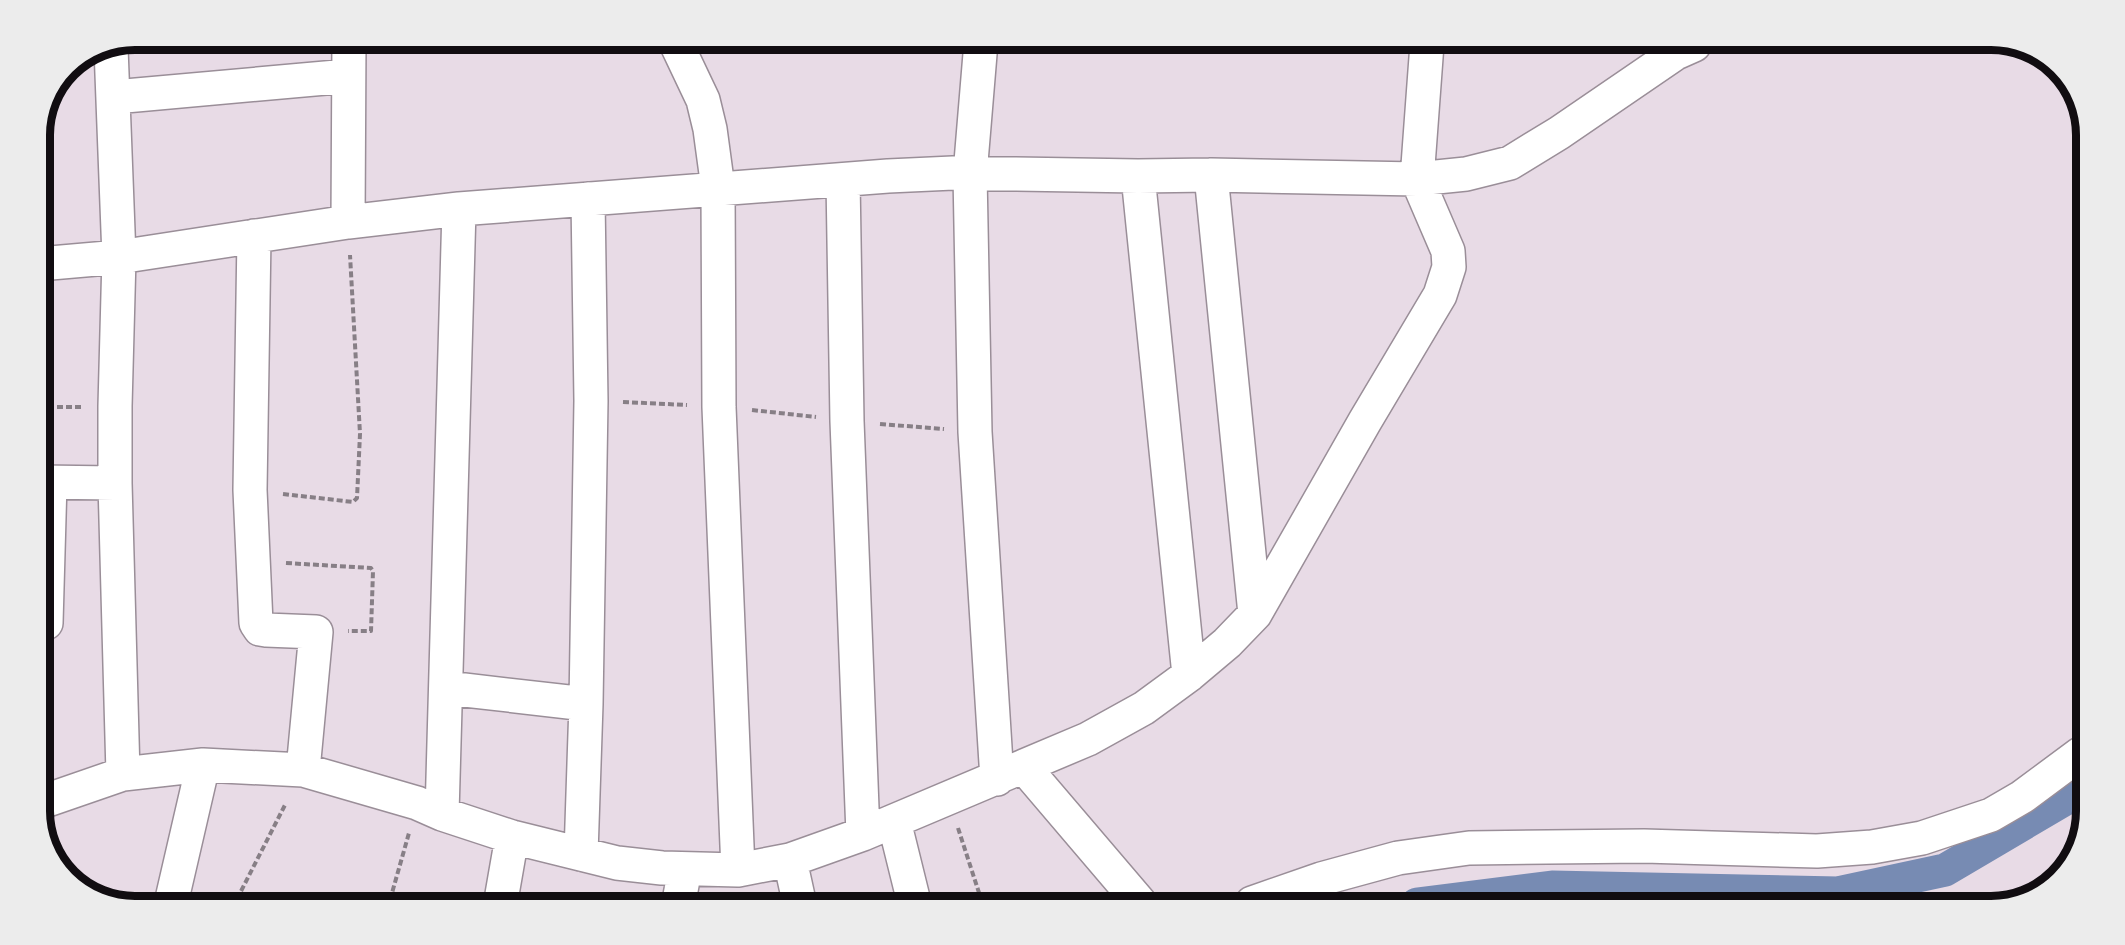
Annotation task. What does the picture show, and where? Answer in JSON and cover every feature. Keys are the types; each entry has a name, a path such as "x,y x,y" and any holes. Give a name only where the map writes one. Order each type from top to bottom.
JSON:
{"street":[{"path":"348,222 349,49"},
{"path":"679,49 703,100 710,129 717,188 719,407 738,870"},
{"path":"980,49 970,174 975,432 1011,773 1133,896"},
{"path":"50,799 123,774 203,765 303,770 512,837 617,863 738,870 790,860 863,834 1088,740 1144,708 1190,675 1227,643 1255,614 1440,295 1449,267 1448,251 1418,179 1427,49"},
{"path":"50,263 119,257 348,222 459,209 888,176 1211,175 1418,179 1466,174 1510,163 1685,49"},
{"path":"111,53 119,257 115,483 123,774"},
{"path":"114,97 348,76"},
{"path":"1211,175 1255,614"},
{"path":"1138,176 1190,675"},
{"path":"843,180 847,421 863,834"},
{"path":"581,854 591,401 588,199"},
{"path":"429,809 447,688 459,209"},
{"path":"254,236 250,490 256,626 266,630 316,632 303,770"},
{"path":"50,482 115,483"},
{"path":"447,688 586,704"},
{"path":"1272,896 1321,879 1398,858 1469,848 1644,846 1817,851 1872,847 1922,838 1991,815 2022,797 2076,757"},
{"path":"173,896 203,765"},
{"path":"894,821 913,896"},
{"path":"502,896 512,837"},
{"path":"790,860 799,896"},
{"path":"680,896 685,868"}],"path":[{"path":"250,490 353,502 357,498 360,423 348,222"},
{"path":"591,401 719,407 975,432"},
{"path":"50,407 115,406"},
{"path":"252,562 371,568 373,571 371,631 369,633 332,630 316,632"},
{"path":"239,896 303,770"},
{"path":"949,799 979,896"},
{"path":"392,896 429,809"}],"waterway":[{"path":"1481,896 1552,887 1838,893 1945,870 2076,793"}]}
